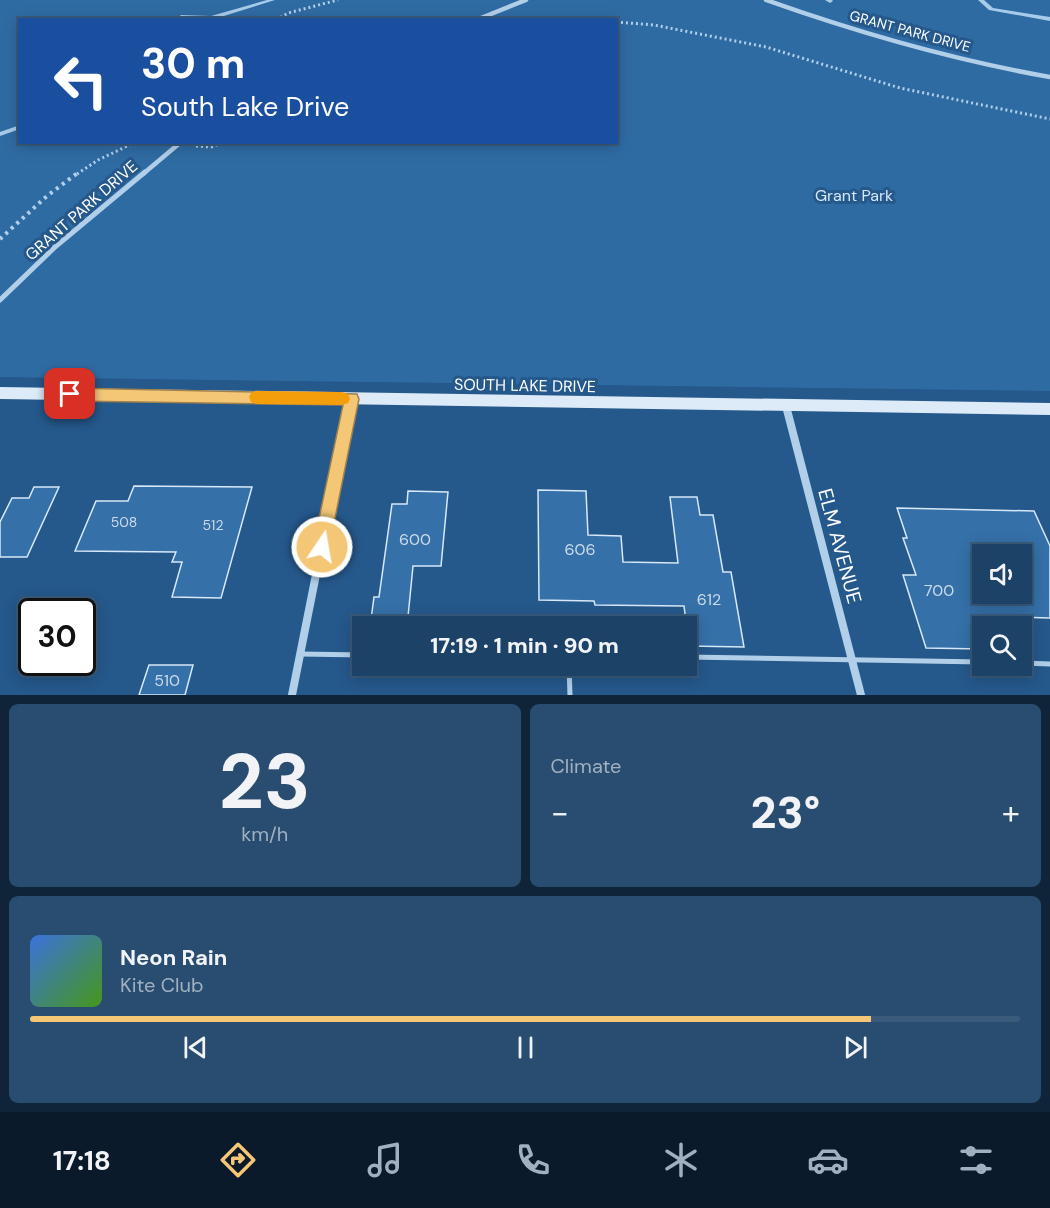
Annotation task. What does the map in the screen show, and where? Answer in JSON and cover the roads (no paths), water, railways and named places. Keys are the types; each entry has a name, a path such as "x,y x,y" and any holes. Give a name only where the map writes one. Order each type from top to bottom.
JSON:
{"street":[{"path":"481,18 526,0"},
{"name":"GRANT PARK DRIVE","path":"766,0 862,33 1050,77"},
{"name":"GRANT PARK DRIVE","path":"0,300 55,247 179,144"},
{"name":"SOUTH LAKE DRIVE","path":"0,393 1050,409"},
{"path":"292,695 351,399"},
{"name":"ELM AVENUE","path":"786,406 861,695"}],"lane":[{"path":"300,654 352,655"},
{"path":"697,657 972,662"},
{"path":"1032,663 1050,664"},
{"path":"569,676 570,695"}],"waterway":[{"path":"211,18 272,0"},
{"path":"981,0 991,9 1050,19"},
{"path":"180,18 211,18"},
{"path":"0,134 18,128"}],"park label":[{"name":"Grant Park","path":"854,195"}]}
